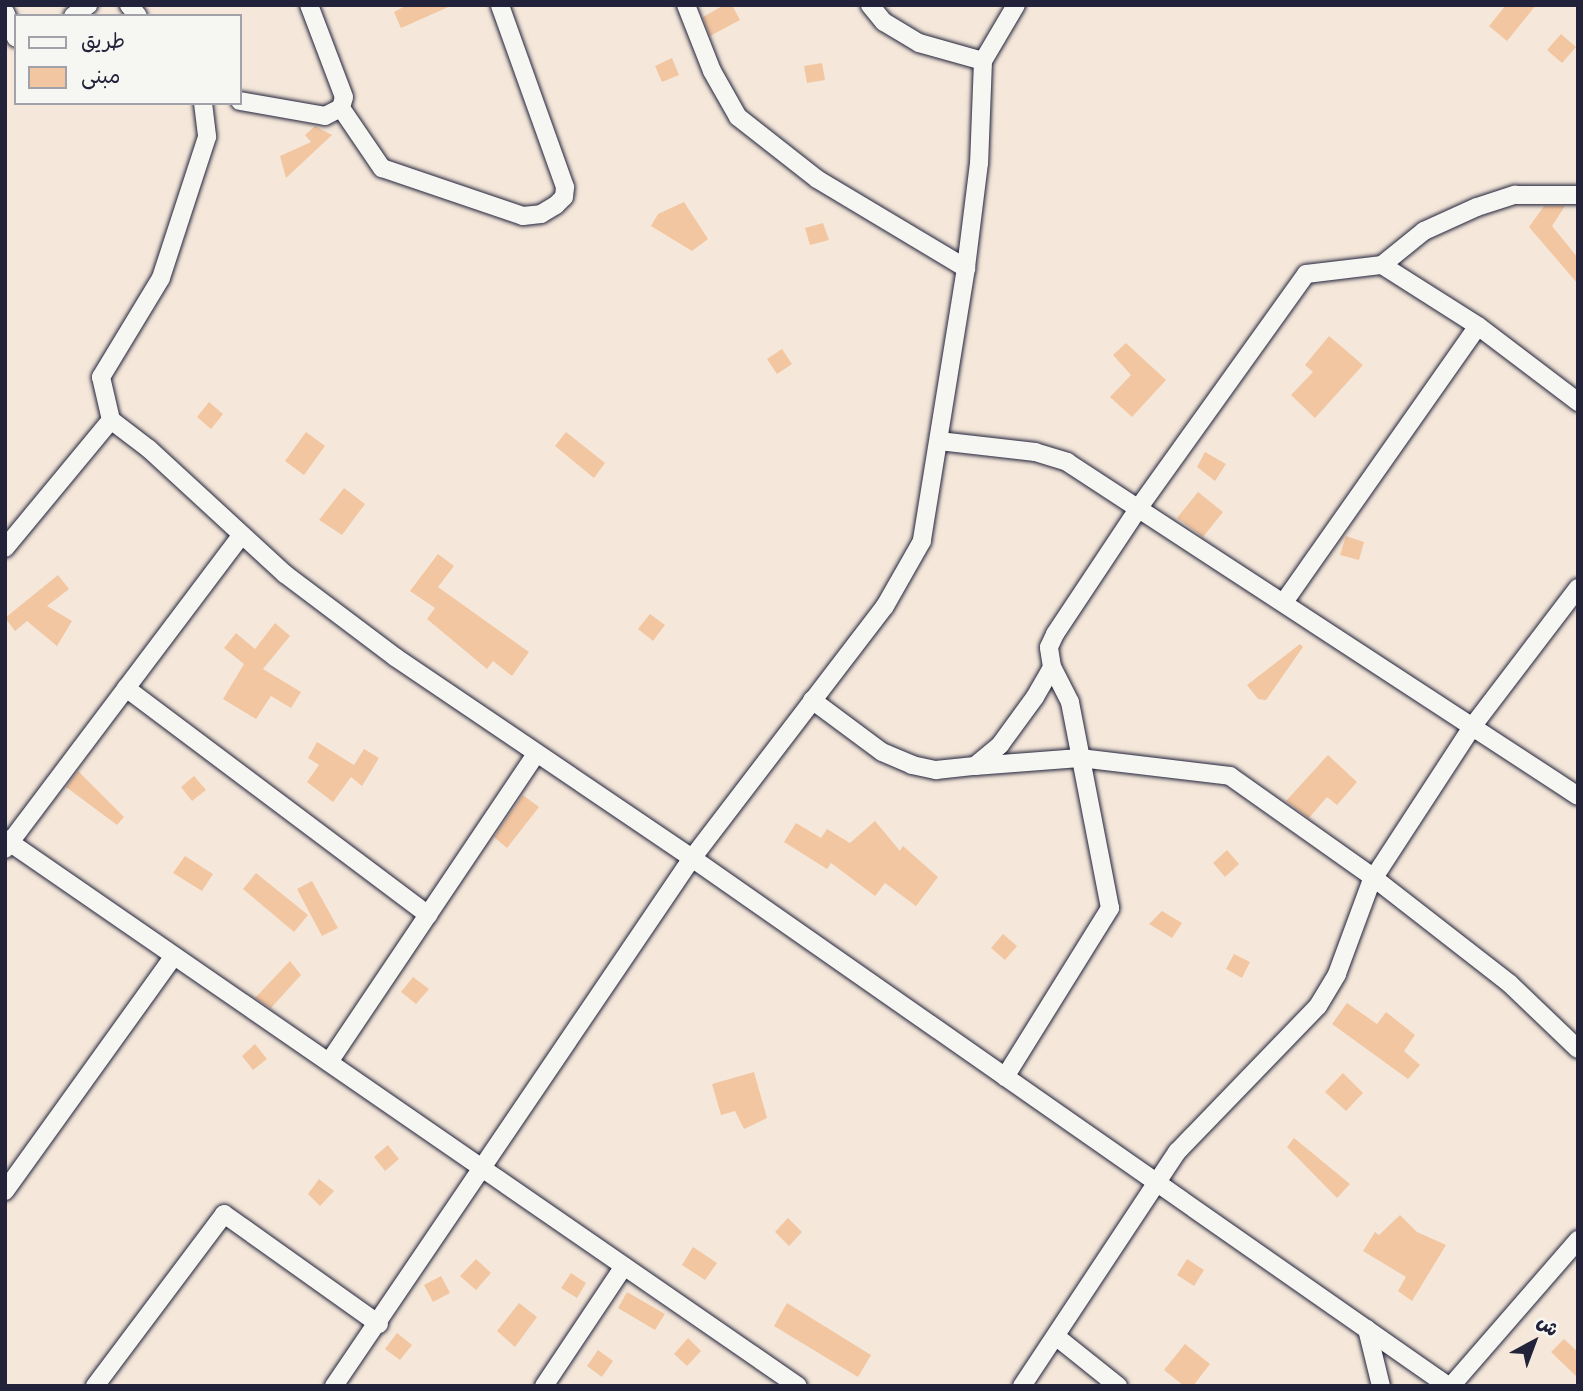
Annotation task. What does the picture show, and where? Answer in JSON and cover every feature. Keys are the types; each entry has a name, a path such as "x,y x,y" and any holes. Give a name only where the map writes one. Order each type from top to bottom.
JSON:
{"street":[{"path":"242,101 325,116 341,108 344,97 309,5"},
{"path":"341,108 382,168 523,216 541,214 556,205 564,197 565,187 500,5"},
{"path":"686,5 712,71 738,117 817,179 966,268"},
{"path":"870,5 884,22 919,43 983,61"},
{"path":"334,1386 379,1324 479,1166 692,858 902,583 922,541 966,268 979,163 983,61 1016,5"},
{"path":"5,12 14,33"},
{"path":"203,105 206,138 161,278 101,377 111,420 285,574 396,657 692,858 1449,1386 1578,1240"},
{"path":"1005,1077 1110,908 1070,702 1052,667 1049,648 1055,634 1140,506 1306,274 1382,265 1424,231 1477,207 1515,195 1578,195"},
{"path":"1382,265 1478,327 1578,402"},
{"path":"1284,602 1478,327"},
{"path":"5,548 111,420"},
{"path":"939,440 1035,452 1067,462 1140,506 1578,796"},
{"path":"242,535 7,843 798,1386"},
{"path":"1022,1386 1058,1338 1177,1152 1318,1006 1337,974 1374,878 1472,727 1578,588"},
{"path":"975,766 1000,744 1052,667"},
{"path":"126,688 428,915"},
{"path":"812,700 882,752 912,765 936,770 1080,758 1230,776 1374,878 1510,984 1578,1049"},
{"path":"329,1062 537,753"},
{"path":"5,1191 174,956"},
{"path":"94,1386 224,1214 379,1324"},
{"path":"544,1386 624,1266"},
{"path":"1367,1329 1381,1386"},
{"path":"1058,1338 1118,1386"}],"building":[{"path":"407,5 453,5 401,28 394,12"},
{"path":"724,5 732,5 740,20 710,36 703,17"},
{"path":"1506,5 1536,5 1507,41 1489,26"},
{"path":"1561,34 1576,47 1562,63 1547,50"},
{"path":"672,58 679,75 662,82 655,66"},
{"path":"822,63 825,80 807,83 804,66"},
{"path":"315,126 332,135 286,178 280,156 311,142 305,135"},
{"path":"684,202 708,239 692,251 651,226 658,214"},
{"path":"1544,206 1565,206 1552,226 1578,258 1578,284 1529,227"},
{"path":"823,223 829,240 810,245 805,228"},
{"path":"1329,336 1363,365 1315,418 1291,395 1313,372 1305,365"},
{"path":"1126,343 1166,380 1132,417 1110,397 1131,375 1113,355"},
{"path":"782,349 792,364 777,374 767,359"},
{"path":"209,402 223,414 211,429 197,417"},
{"path":"306,432 325,446 304,475 285,461"},
{"path":"566,432 605,463 594,478 555,446"},
{"path":"1205,452 1226,464 1215,481 1197,467"},
{"path":"344,488 365,504 342,535 319,520"},
{"path":"1198,492 1223,512 1203,537 1177,518"},
{"path":"1346,536 1364,542 1359,560 1340,555"},
{"path":"438,554 454,566 438,587 529,652 512,676 493,661 487,669 427,619 435,608 410,591"},
{"path":"58,575 69,589 47,606 72,621 57,646 27,621 15,631 5,618"},
{"path":"650,614 665,625 653,641 638,629"},
{"path":"275,623 290,636 263,669 301,692 291,708 271,696 256,719 223,699 244,664 224,648 236,633 255,649"},
{"path":"1300,644 1303,647 1266,700 1258,699 1247,685"},
{"path":"317,742 354,765 364,749 379,758 362,786 351,777 333,802 307,782 319,765 308,758"},
{"path":"1328,755 1357,782 1337,805 1327,797 1309,818 1286,801"},
{"path":"78,771 124,817 117,825 66,787"},
{"path":"194,776 206,790 192,801 181,787"},
{"path":"523,795 539,807 507,848 494,837"},
{"path":"875,821 900,851 903,846 938,877 916,906 885,883 875,896 831,863 827,869 784,842 796,823 821,838 827,829 850,843"},
{"path":"1227,850 1239,864 1225,877 1213,863"},
{"path":"185,856 213,874 202,891 173,873"},
{"path":"256,873 308,915 294,932 243,889"},
{"path":"312,881 338,928 322,936 297,889"},
{"path":"1162,911 1182,923 1172,938 1149,924"},
{"path":"1003,934 1017,946 1005,960 991,948"},
{"path":"1234,954 1250,962 1242,978 1226,969"},
{"path":"290,961 301,975 271,1008 255,998"},
{"path":"413,977 429,989 416,1004 401,992"},
{"path":"1347,1003 1377,1024 1386,1012 1415,1035 1404,1051 1420,1065 1408,1079 1332,1024"},
{"path":"255,1044 267,1059 253,1070 242,1056"},
{"path":"754,1072 767,1118 744,1129 735,1111 721,1115 712,1084"},
{"path":"1343,1073 1363,1093 1346,1111 1325,1092"},
{"path":"1294,1138 1350,1184 1337,1198 1287,1147"},
{"path":"388,1145 399,1159 385,1171 374,1157"},
{"path":"319,1179 334,1191 320,1206 308,1194"},
{"path":"1400,1215 1417,1232 1446,1245 1412,1301 1398,1291 1406,1277 1363,1251 1375,1232 1379,1235"},
{"path":"788,1218 802,1232 789,1246 775,1232"},
{"path":"693,1247 717,1263 705,1280 682,1265"},
{"path":"476,1259 491,1273 476,1290 460,1276"},
{"path":"1187,1259 1204,1270 1194,1286 1177,1275"},
{"path":"571,1273 586,1283 577,1298 561,1288"},
{"path":"441,1276 450,1293 433,1302 424,1285"},
{"path":"627,1292 665,1314 655,1330 618,1308"},
{"path":"519,1303 537,1317 515,1347 497,1331"},
{"path":"787,1303 871,1355 858,1377 774,1326"},
{"path":"397,1333 412,1345 400,1360 385,1349"},
{"path":"688,1338 701,1351 687,1366 674,1354"},
{"path":"1564,1339 1578,1352 1578,1378 1551,1352"},
{"path":"1185,1344 1210,1364 1193,1386 1184,1386 1164,1370"},
{"path":"598,1350 613,1361 602,1377 587,1366"}]}
